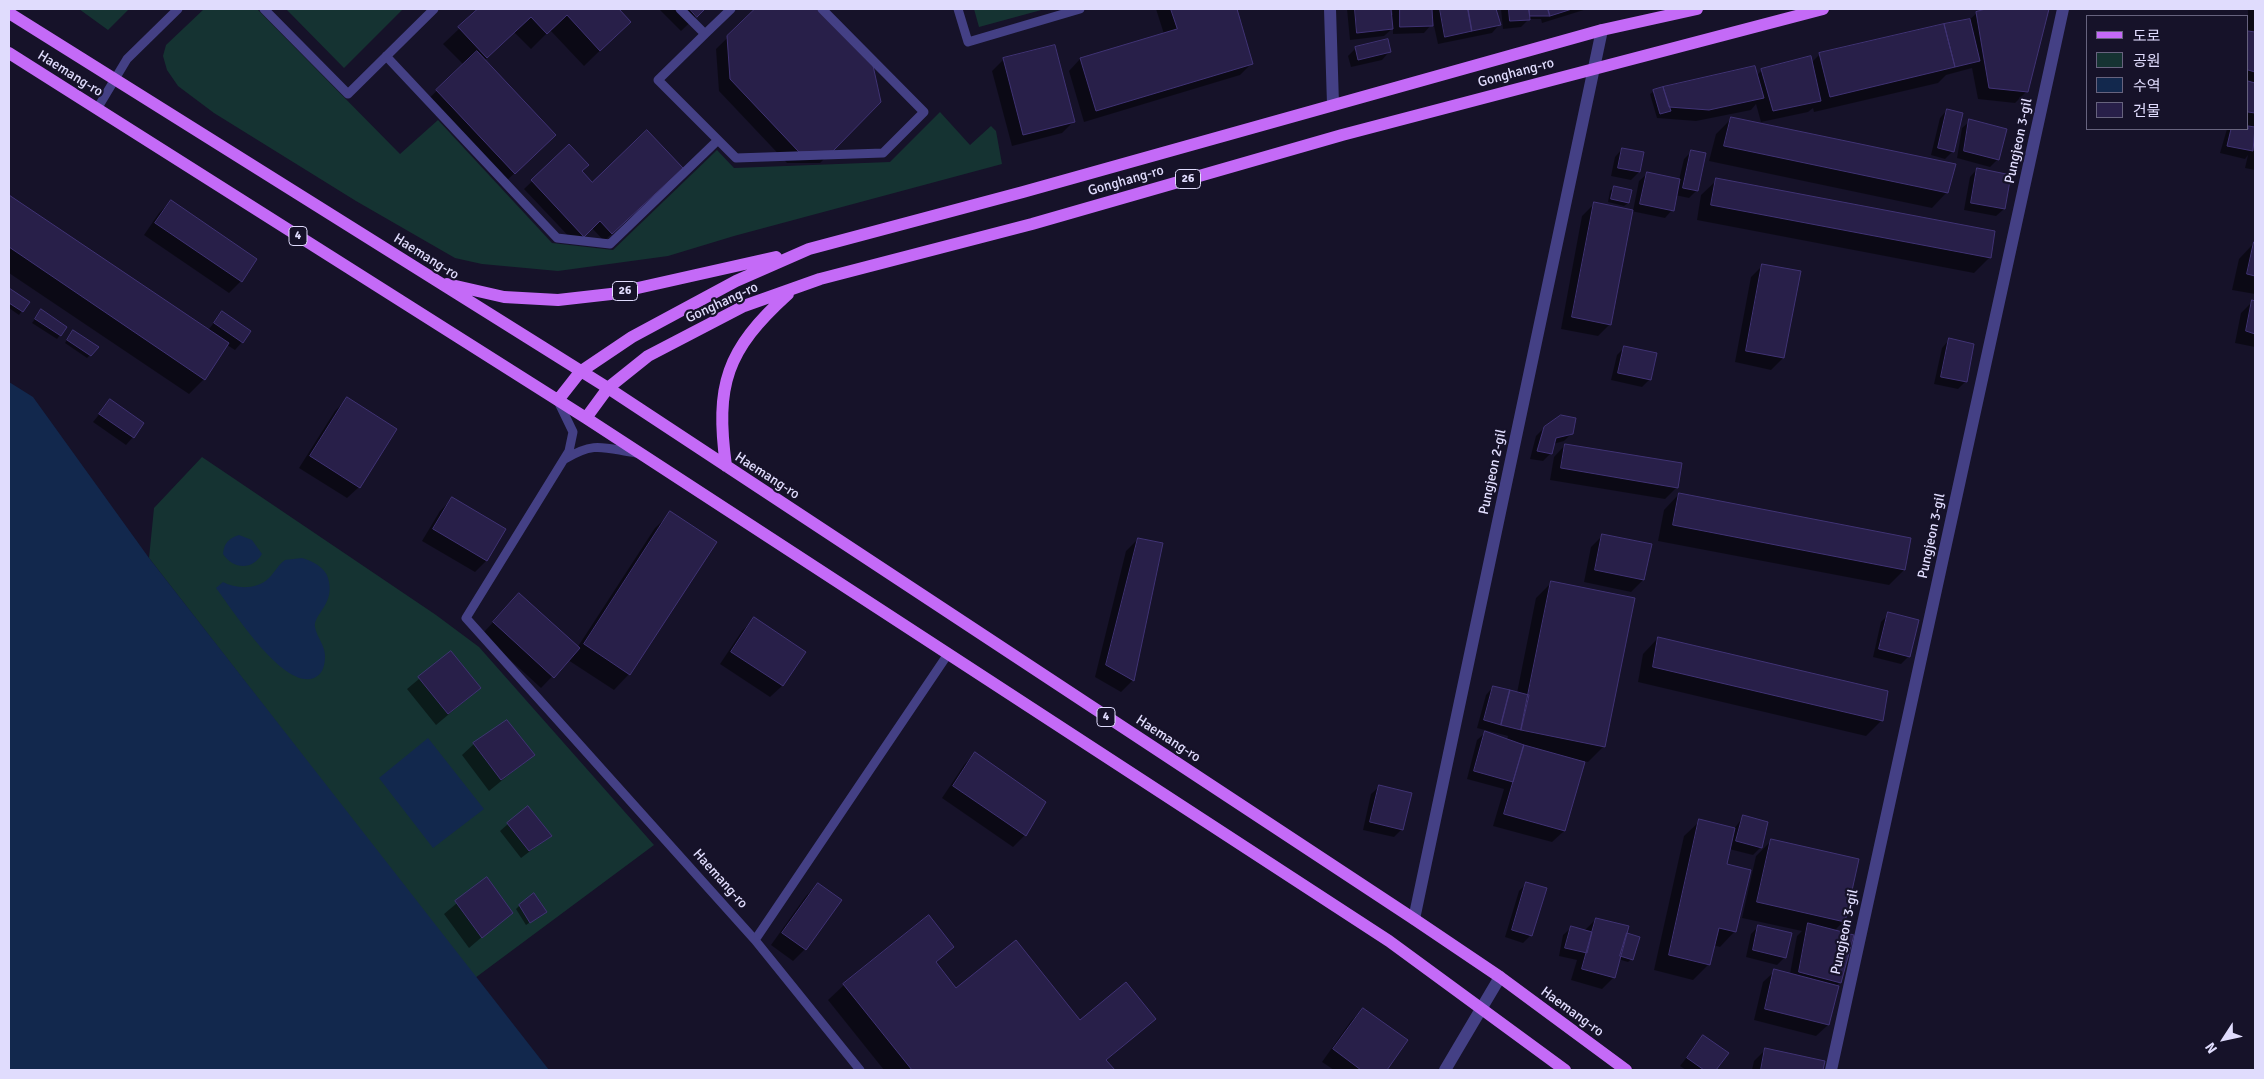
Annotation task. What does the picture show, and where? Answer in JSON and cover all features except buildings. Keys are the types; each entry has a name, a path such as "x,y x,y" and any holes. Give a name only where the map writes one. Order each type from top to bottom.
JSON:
{"main road":[{"name":"Gonghang-ro","path":"558,400 580,372 649,327 736,281 809,248 1023,192 1602,30 1667,13 1697,9"},
{"name":"Gonghang-ro","path":"586,418 608,388 648,356 744,306 820,280 1032,224 1342,135 1823,9"},
{"name":"Haemang-ro","path":"9,12 608,388 1414,919 1500,977 1626,1070"},
{"name":"Haemang-ro","path":"9,53 586,418 1389,941 1565,1070"},
{"name":"26","path":"438,282 504,297 558,300 610,294 706,274 809,248"},
{"path":"726,466 720,426 722,393 731,367 742,342 760,319 793,289"}],"street":[{"path":"1330,9 1333,104"},
{"name":"Pungjeon 3-gil","path":"1831,1070 2063,9"},
{"name":"Pungjeon 2-gil","path":"1414,919 1602,30"},
{"path":"1446,1070 1500,977"}],"lane":[{"path":"97,109 127,60 178,9"},
{"path":"264,9 348,94 434,9"},
{"path":"680,9 705,34"},
{"path":"730,9 658,80 736,158 884,153 924,112 822,9"},
{"path":"958,9 968,42 1080,9"},
{"path":"386,56 557,238 610,244 718,140"},
{"path":"558,400 573,432 572,442 563,461"},
{"path":"563,461 583,449 602,446 640,453"},
{"name":"Haemang-ro","path":"563,461 466,618 756,940 860,1070"},
{"path":"756,940 948,654"}],"green space":[{"path":"79,9 129,9 108,30"},
{"path":"204,9 257,9 400,154 438,120 552,243 613,250 717,150 734,168 890,162 940,112 970,145 991,126 996,131 1002,164 734,236 668,256 558,271 482,264 455,258 356,201 214,113 178,86 167,70 163,56 166,45"},
{"path":"286,9 403,9 344,68"},
{"path":"974,9 1045,9 979,27"},
{"path":"202,457 436,615 479,647 654,845 475,978 149,558 154,508"}],"water":[{"path":"9,382 33,397 149,558 549,1070 9,1070"},
{"path":"239,535 252,540 262,554 253,563 248,565 242,566 232,563 223,554 228,541"},
{"path":"302,558 314,563 324,571 330,587 327,602 315,622 316,631 324,648 325,663 320,674 314,678 302,678 288,672 274,660 246,629 216,588 223,582 240,587 259,585 269,578 285,560"},
{"path":"428,738 484,809 433,848 379,778"}]}
